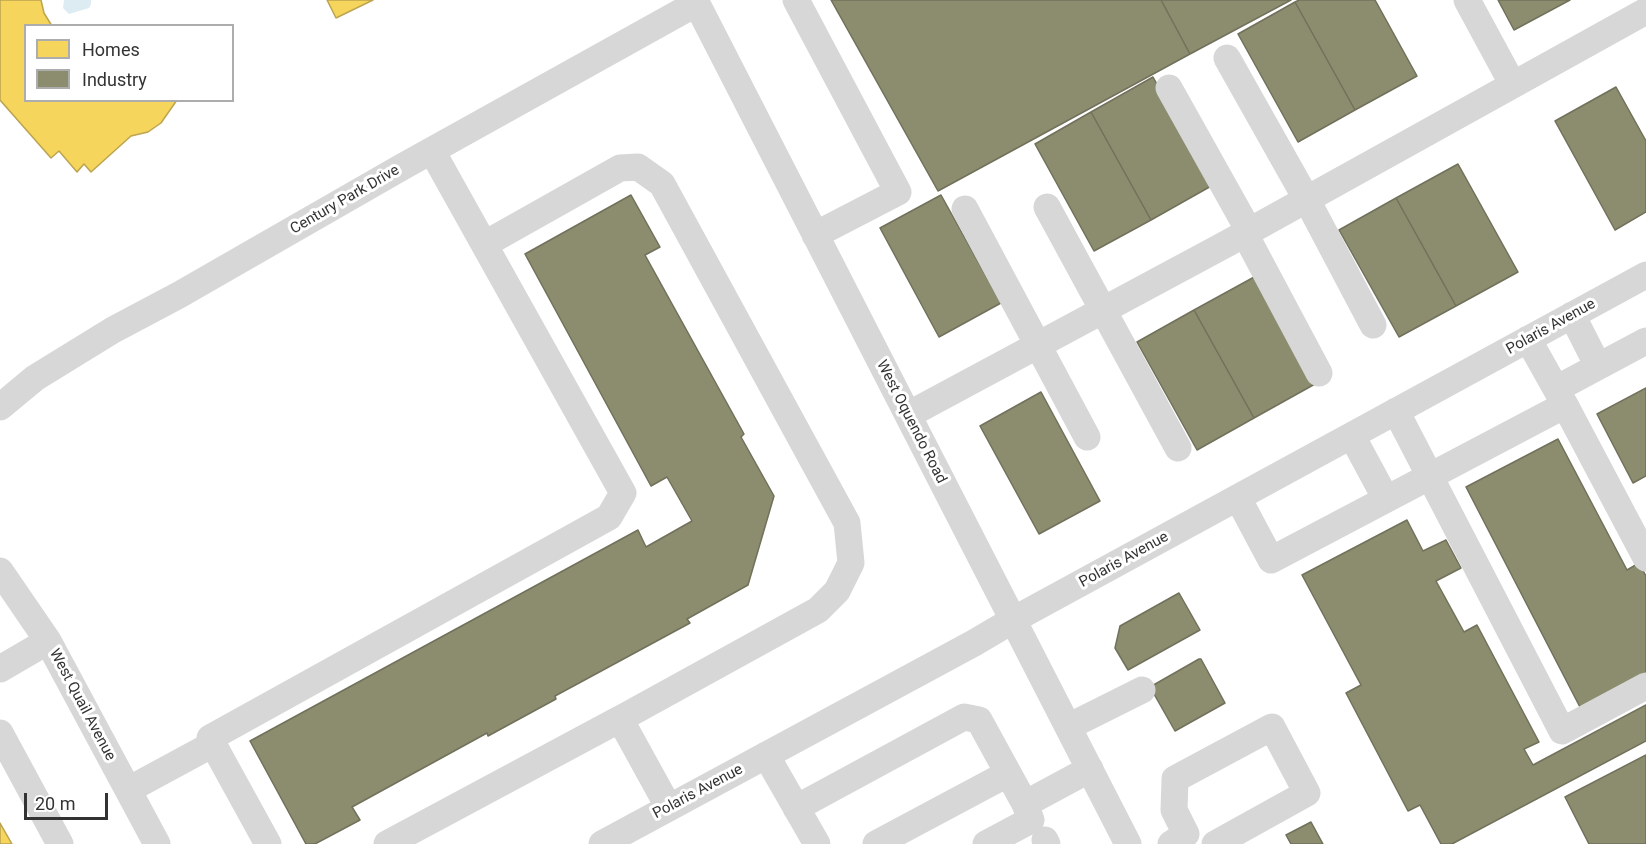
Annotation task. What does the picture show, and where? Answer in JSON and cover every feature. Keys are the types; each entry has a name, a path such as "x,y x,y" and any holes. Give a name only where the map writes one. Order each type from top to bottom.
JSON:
{"street":[{"path":"796,0 898,192 815,235"},
{"path":"1467,0 1513,85"},
{"name":"West Oquendo Road","path":"696,2 1128,844"},
{"name":"Century Park Drive","path":"0,407 35,378 113,330 179,295 696,2"},
{"path":"908,415 1247,233 1646,11"},
{"path":"1227,57 1307,200 1373,325"},
{"path":"1169,88 1319,373"},
{"path":"268,844 210,738 609,518 623,492 432,151"},
{"path":"387,844 818,610 837,591 852,563 847,523 662,184 638,167 620,168 484,244"},
{"path":"1047,207 1178,448"},
{"path":"965,209 1087,437"},
{"name":"Polaris Avenue","path":"602,844 1646,275"},
{"path":"1572,315 1598,366"},
{"path":"1528,339 1646,558"},
{"path":"1238,498 1271,560 1431,476 1560,397 1598,366 1646,341"},
{"path":"1396,411 1562,731 1646,686"},
{"path":"1352,436 1386,499"},
{"name":"West Quail Avenue","path":"0,571 48,641 157,844"},
{"path":"0,669 48,641"},
{"path":"1068,728 1143,690"},
{"path":"796,808 964,717 979,720 1025,804 1031,820 986,844"},
{"path":"620,719 669,808"},
{"path":"1183,841 1174,810 1175,779 1272,727 1307,793 1215,844"},
{"path":"0,734 60,844"},
{"path":"128,790 213,744"},
{"path":"766,755 817,844"},
{"path":"1025,804 1090,769"},
{"path":"876,844 1007,774"}],"shaded area":[{"path":"64,0 91,0 91,4 89,8 69,14 63,8"}],"building: Homes":[{"path":"0,0 41,0 44,13 51,24 24,24 24,102 176,102 161,123 148,132 131,136 91,172 84,164 77,172 59,151 51,158 0,100"},
{"path":"327,0 373,0 336,18"},
{"path":"0,823 12,844 0,844"}],"building: Industry":[{"path":"831,0 1161,0 1190,54 938,191"},
{"path":"1161,0 1291,0 1190,54"},
{"path":"1299,0 1375,0 1417,76 1355,110 1295,2"},
{"path":"1498,0 1570,0 1514,30"},
{"path":"1295,2 1355,110 1298,142 1238,34"},
{"path":"1153,77 1213,185 1151,220 1091,112"},
{"path":"1616,87 1646,141 1646,212 1615,230 1555,121"},
{"path":"1091,112 1151,220 1094,251 1035,144"},
{"path":"1458,164 1518,272 1456,306 1396,198"},
{"path":"631,195 660,247 645,255 744,434 741,437 774,496 748,585 687,619 690,623 555,696 556,699 488,736 487,733 352,807 360,820 315,844 306,844 250,741 638,530 646,547 692,521 667,477 651,486 525,254"},
{"path":"941,195 1001,303 939,337 880,228"},
{"path":"1396,198 1456,306 1399,337 1339,230"},
{"path":"1256,276 1315,384 1254,418 1194,310"},
{"path":"1194,310 1254,418 1197,450 1137,342"},
{"path":"1646,388 1646,476 1633,483 1597,414"},
{"path":"1041,392 1100,501 1039,534 980,426"},
{"path":"1558,439 1627,570 1639,563 1646,576 1646,677 1582,711 1466,487"},
{"path":"1407,520 1423,551 1446,540 1461,568 1436,581 1464,632 1477,625 1539,742 1524,749 1533,765 1646,705 1646,741 1452,844 1441,844 1420,805 1408,811 1346,693 1361,685 1302,575"},
{"path":"1179,593 1200,630 1128,670 1115,648 1120,626"},
{"path":"1199,659 1225,703 1175,731 1150,687"},
{"path":"1646,755 1646,844 1589,844 1565,797"},
{"path":"1311,822 1323,844 1291,844 1286,835"}]}
